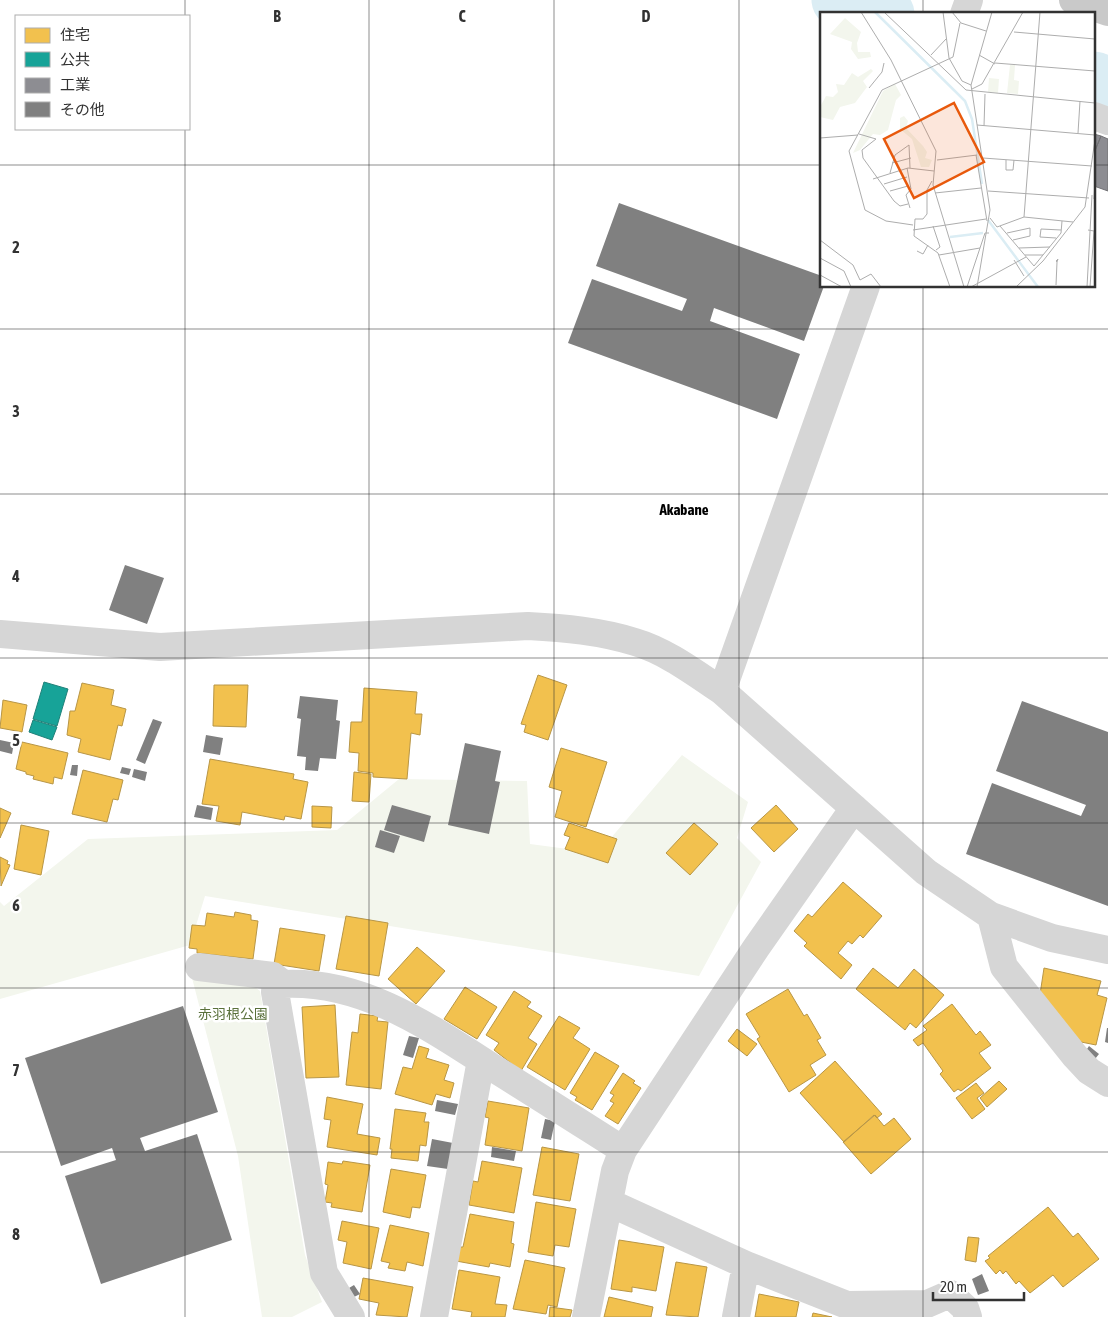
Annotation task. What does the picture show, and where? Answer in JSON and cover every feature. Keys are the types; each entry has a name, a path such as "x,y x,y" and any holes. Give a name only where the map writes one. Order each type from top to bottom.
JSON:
{"main road":[{"path":"1073,0 1108,12"}],"street":[{"path":"1096,117 1108,121"},
{"path":"722,691 865,288"},
{"path":"0,634 160,647 528,626 579,629 636,642 685,666 722,691 926,872 991,916 1052,938 1108,950"},
{"path":"586,1317 615,1171 623,1150 756,948 854,808"},
{"path":"991,916 1004,967 1075,1056 1089,1071 1108,1083"},
{"path":"199,967 273,976 284,984 306,983 346,990 390,1006 481,1060 623,1150"},
{"path":"284,984 275,992 324,1274 351,1317"},
{"path":"434,1317 481,1060"},
{"path":"610,1203 746,1265 847,1305 878,1310 927,1304 950,1294 965,1308 968,1317"},
{"path":"736,1317 746,1265"}],"green space":[{"path":"682,755 748,802 737,838 761,862 699,976 205,896 190,945 0,999 0,902 4,906 88,839 337,830 399,779 527,781 530,844 598,853"},
{"name":"赤羽根公園","path":"191,974 248,982 260,991 305,1255 322,1302 292,1317 262,1317 238,1156"}],"building: 住宅":[{"path":"538,675 567,685 548,740 524,732 526,725 521,724"},
{"path":"82,683 114,690 111,705 126,709 122,726 118,725 110,760 78,752 81,739 67,735 70,711 75,711"},
{"path":"214,685 248,685 246,727 213,726"},
{"path":"364,688 417,692 415,714 422,714 420,735 411,733 407,779 373,777 373,773 358,771 359,753 349,752 351,722 362,722"},
{"path":"3,700 27,705 22,732 0,728"},
{"path":"22,742 68,753 62,779 54,777 53,784 33,779 34,776 16,769"},
{"path":"561,748 607,762 586,827 555,817 562,791 549,787"},
{"path":"210,759 294,774 293,779 308,782 301,819 285,816 284,820 242,812 240,825 216,821 219,806 202,804"},
{"path":"83,770 123,780 118,800 113,799 107,822 72,814"},
{"path":"354,772 371,774 369,802 352,801"},
{"path":"776,805 798,829 774,852 751,828"},
{"path":"312,806 332,807 331,828 312,827"},
{"path":"0,808 11,813 0,838"},
{"path":"569,823 617,839 608,863 565,849 570,837 564,835"},
{"path":"694,823 718,844 690,875 666,853"},
{"path":"21,825 49,831 41,875 14,869"},
{"path":"0,857 8,861 7,864 10,865 1,886"},
{"path":"843,882 882,916 863,938 860,935 852,944 848,941 838,953 852,965 841,979 804,946 807,943 794,931 808,914 812,917"},
{"path":"235,912 251,915 251,920 258,921 253,959 197,953 197,949 189,948 192,925 205,926 207,913 234,917"},
{"path":"346,916 388,923 379,976 336,969"},
{"path":"280,928 325,935 319,971 274,964"},
{"path":"417,947 445,971 416,1004 388,979"},
{"path":"873,968 898,988 914,969 944,995 916,1028 910,1023 905,1030 856,989"},
{"path":"1044,968 1101,981 1097,995 1107,998 1096,1045 1076,1041 1039,1001"},
{"path":"465,987 497,1007 477,1039 444,1019"},
{"path":"788,989 804,1016 807,1014 821,1038 817,1040 826,1055 810,1065 816,1075 789,1092 757,1039 760,1037 746,1014"},
{"path":"514,991 531,1002 527,1007 542,1016 528,1038 537,1044 521,1071 494,1050 499,1043 486,1035"},
{"path":"952,1004 976,1035 980,1031 991,1045 979,1053 991,1068 961,1091 958,1089 954,1092 940,1074 943,1071 923,1043 918,1046 913,1040 927,1030 923,1026"},
{"path":"335,1005 339,1077 306,1078 302,1007"},
{"path":"360,1014 378,1016 377,1021 388,1022 381,1089 346,1085 352,1032 358,1033"},
{"path":"559,1016 580,1028 573,1038 590,1049 565,1090 527,1067"},
{"path":"737,1029 757,1044 747,1056 728,1041"},
{"path":"419,1046 429,1049 426,1058 449,1065 444,1080 454,1083 450,1098 436,1094 432,1105 395,1094 403,1067 412,1069"},
{"path":"595,1052 619,1066 592,1110 575,1100 577,1097 570,1093"},
{"path":"835,1061 882,1114 877,1118 874,1115 844,1142 800,1093"},
{"path":"623,1073 635,1081 633,1083 641,1088 618,1124 605,1116 614,1103 610,1101 614,1095 610,1093"},
{"path":"999,1081 1007,1089 987,1107 980,1098"},
{"path":"976,1083 984,1093 977,1098 985,1109 972,1119 956,1098"},
{"path":"327,1097 363,1104 357,1134 380,1138 377,1155 327,1147 331,1120 324,1119"},
{"path":"488,1101 529,1108 522,1151 485,1145 489,1118 485,1117"},
{"path":"395,1109 426,1113 424,1122 429,1122 426,1146 420,1145 418,1161 391,1158 392,1149 390,1149"},
{"path":"875,1115 884,1126 894,1118 911,1139 871,1174 843,1142"},
{"path":"542,1147 579,1154 570,1201 533,1195"},
{"path":"343,1161 370,1165 362,1212 331,1207 332,1203 325,1202 328,1185 325,1184 328,1162 342,1164"},
{"path":"482,1161 522,1168 514,1213 469,1205 473,1181 478,1182"},
{"path":"391,1169 426,1175 420,1208 412,1207 410,1218 383,1212"},
{"path":"536,1202 576,1209 569,1247 555,1245 553,1256 528,1252"},
{"path":"1048,1207 1073,1237 1078,1233 1099,1259 1063,1287 1053,1275 1030,1293 1019,1281 1016,1284 1006,1271 1003,1274 1000,1270 996,1274 985,1261 990,1258 988,1256"},
{"path":"470,1214 514,1222 511,1243 514,1244 510,1267 490,1263 489,1267 456,1261 459,1247 463,1247"},
{"path":"342,1221 379,1228 371,1269 343,1263 347,1242 338,1240"},
{"path":"390,1225 429,1233 423,1266 407,1262 405,1271 388,1268 390,1263 381,1261"},
{"path":"968,1237 979,1238 976,1262 965,1260"},
{"path":"619,1240 664,1247 656,1291 632,1287 632,1292 611,1289"},
{"path":"525,1260 565,1268 557,1307 548,1305 546,1314 513,1309"},
{"path":"676,1262 707,1267 698,1317 666,1315"},
{"path":"459,1270 500,1277 495,1304 507,1305 505,1317 471,1317 472,1312 452,1309"},
{"path":"363,1278 413,1287 407,1317 376,1315 379,1303 359,1299"},
{"path":"759,1294 799,1302 796,1317 755,1317"},
{"path":"609,1297 653,1307 651,1317 604,1317"},
{"path":"550,1307 572,1310 570,1317 549,1317"},
{"path":"813,1313 832,1317 812,1317"}],"building: 公共":[{"path":"44,682 68,689 57,726 33,719"},
{"path":"33,720 57,727 52,740 29,732"}],"building: 工業":[{"path":"1096,135 1101,136 1096,148"},
{"path":"1101,136 1108,139 1108,191 1096,187 1096,148"}],"building: その他":[{"path":"619,203 820,275 820,288 823,288 804,341 714,308 710,321 800,354 777,419 568,343 592,279 682,311 687,299 596,266"},
{"path":"125,565 164,578 147,624 109,610"},
{"path":"300,696 338,700 336,720 340,721 336,759 320,758 318,771 305,770 306,757 297,756 301,719 297,718"},
{"path":"1022,701 1108,732 1108,906 966,854 992,783 1081,816 1086,805 996,771"},
{"path":"153,719 162,722 145,764 136,760"},
{"path":"206,735 223,738 220,755 203,752"},
{"path":"0,740 14,743 12,754 0,751"},
{"path":"465,743 501,751 495,781 500,782 489,834 448,825"},
{"path":"72,765 78,765 77,776 70,775"},
{"path":"122,767 131,769 129,775 120,773"},
{"path":"134,769 147,772 145,781 132,777"},
{"path":"197,805 213,808 211,820 194,817"},
{"path":"392,805 431,816 424,842 384,830"},
{"path":"380,830 400,836 394,853 375,847"},
{"path":"183,1006 218,1112 140,1138 145,1151 197,1134 232,1240 101,1284 65,1176 116,1160 112,1148 61,1166 25,1058"},
{"path":"1108,1028 1108,1043 1105,1042"},
{"path":"409,1036 419,1038 413,1058 403,1055"},
{"path":"1089,1046 1099,1054 1095,1059 1085,1052"},
{"path":"437,1100 458,1104 455,1115 435,1111"},
{"path":"545,1119 555,1121 551,1140 541,1138"},
{"path":"432,1139 453,1143 448,1169 427,1166"},
{"path":"492,1147 516,1151 514,1161 491,1157"},
{"path":"982,1274 989,1291 978,1295 972,1279"},
{"path":"354,1285 360,1294 354,1297 349,1288"}],"waterway":[{"path":"839,0 880,12"},
{"path":"1096,80 1108,84"}],"district":[{"name":"Akabane","path":"684,510"}]}
